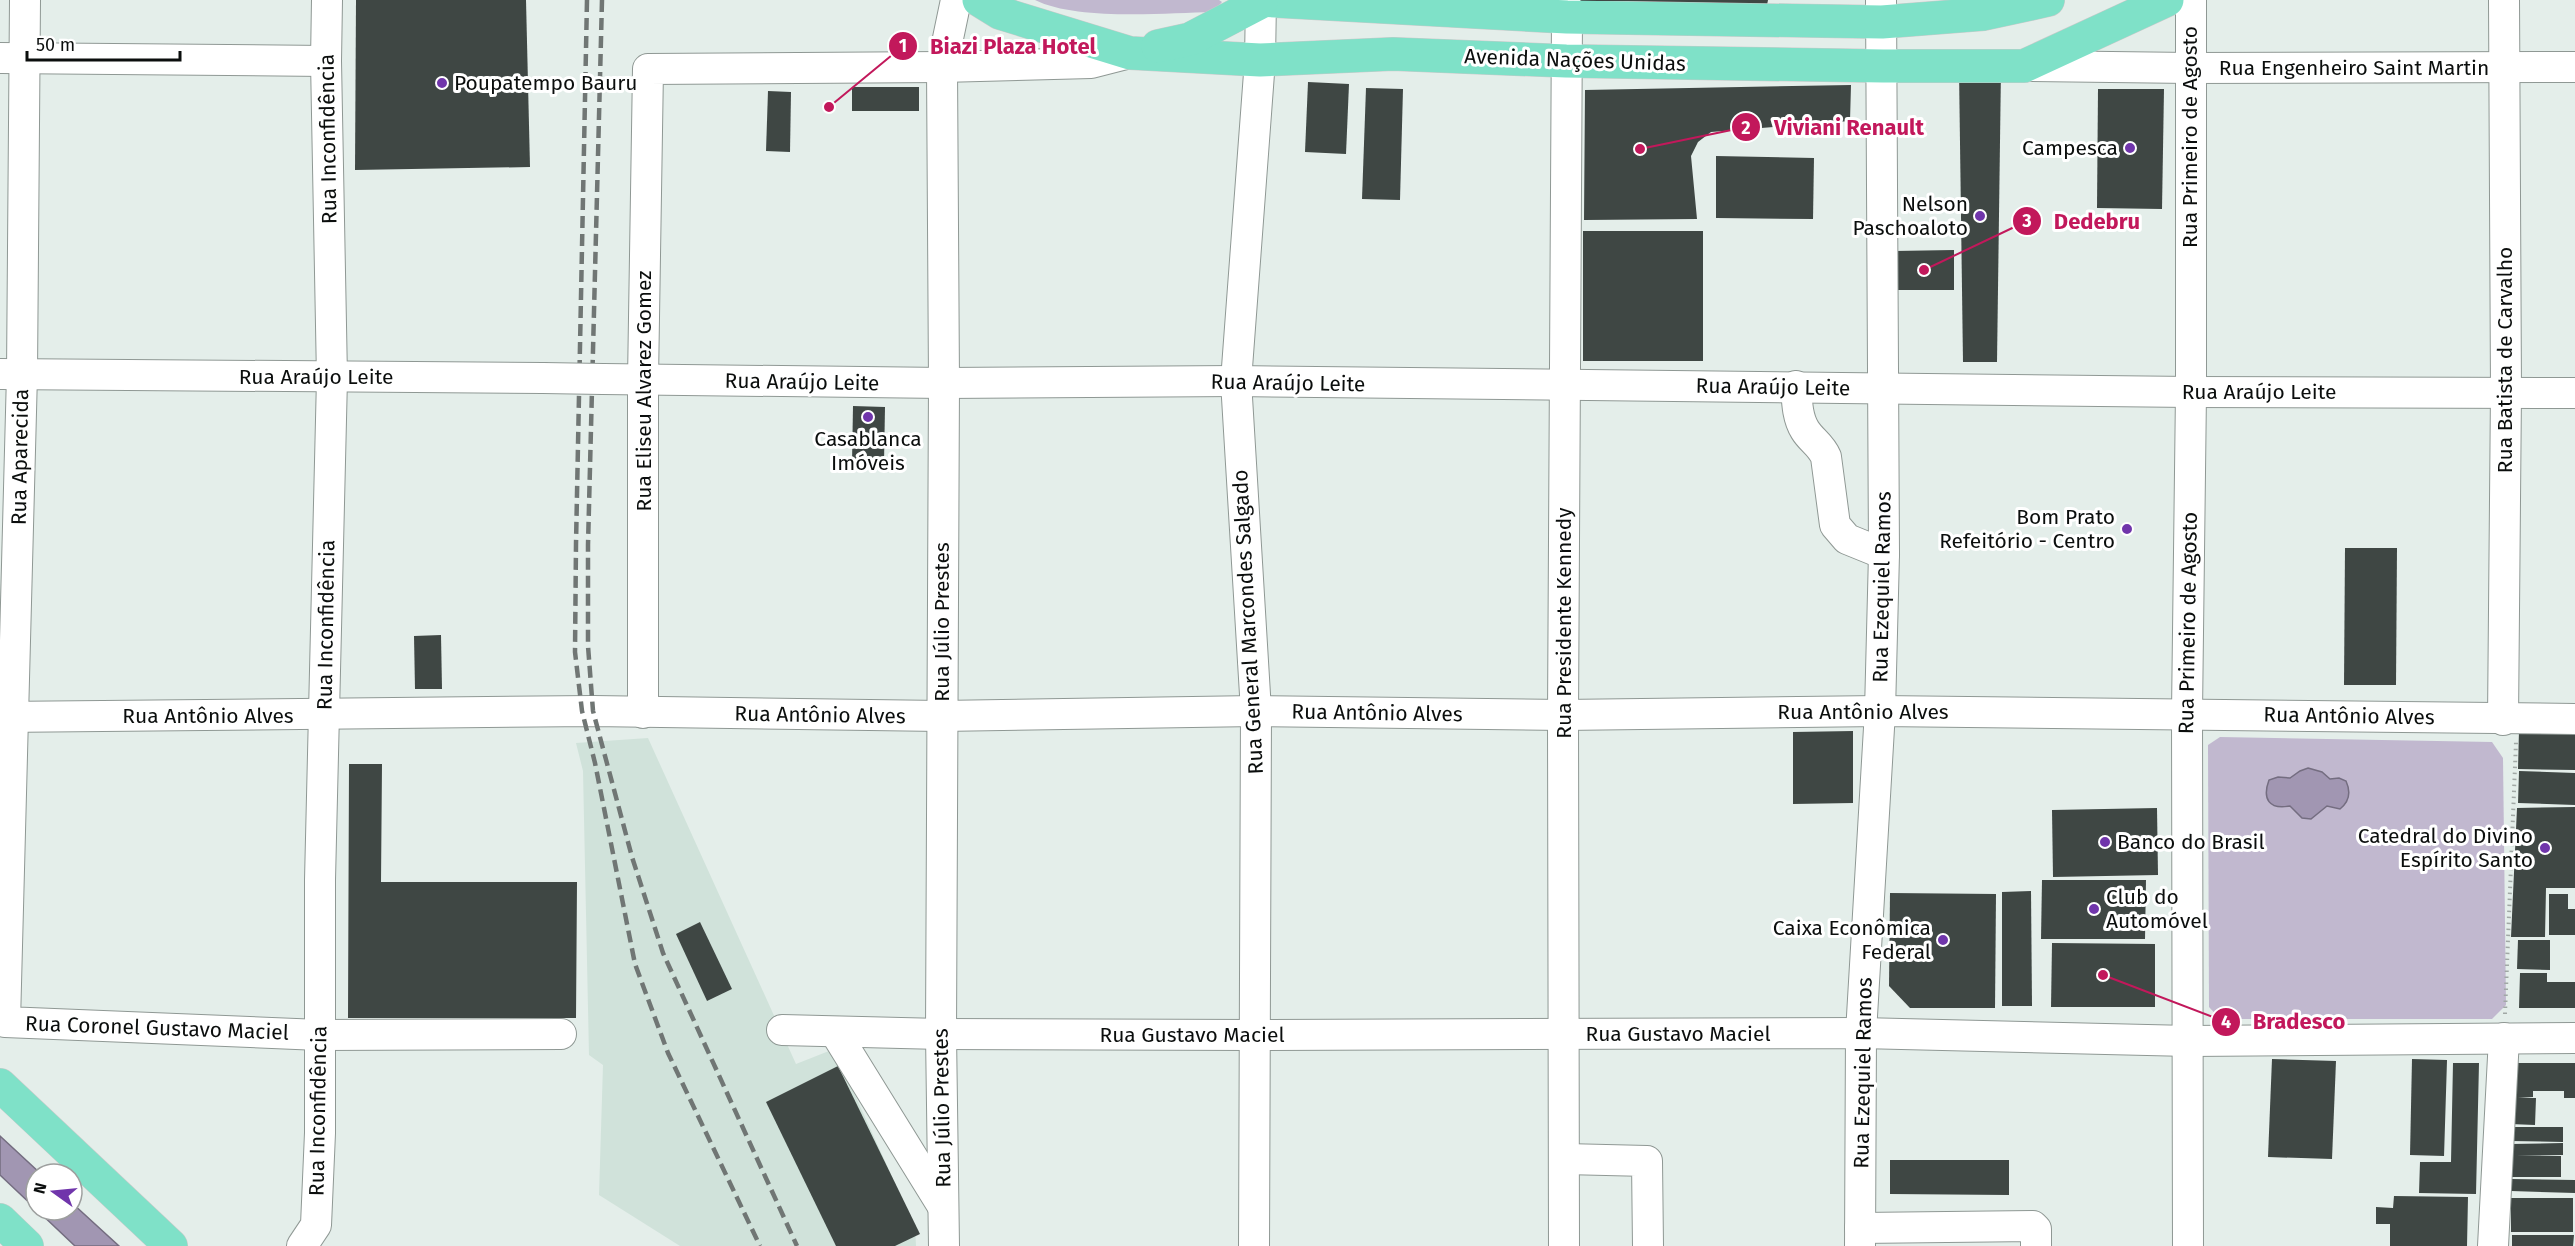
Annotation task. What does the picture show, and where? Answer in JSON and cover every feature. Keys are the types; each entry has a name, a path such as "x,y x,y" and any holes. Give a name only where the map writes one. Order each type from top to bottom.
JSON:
{"main road":[{"name":"Avenida Nações Unidas","path":"979,0 1000,13 1130,53 1260,60 1393,54 1566,61 1882,66 2024,66 2167,0"},
{"name":"Avenida Nações Unidas","path":"1260,1 1566,9 1984,14 2048,0"},
{"path":"1130,53 1190,39 1260,1"},
{"path":"0,1085 171,1246"},
{"path":"0,1220 27,1246"}],"street":[{"name":"Rua Aparecida","path":"5,1022 12,58 25,0"},
{"name":"Rua Inconfidência","path":"310,1239 320,1035 320,880 332,378 326,62 327,0"},
{"name":"Rua Júlio Prestes","path":"944,1246 941,1034 944,384 942,67 956,0"},
{"name":"Rua Primeiro de Agosto","path":"2188,1246 2187,713 2191,392 2191,0"},
{"name":"Rua Batista de Carvalho","path":"2504,0 2510,719"},
{"name":"Rua General Marcondes Salgado","path":"1254,1246 1256,711 1236,381 1260,60 1260,1"},
{"name":"Rua Presidente Kennedy","path":"1564,1246 1563,715 1567,387 1566,9"},
{"name":"Rua Ezequiel Ramos","path":"1860,1237 1861,1033 1880,711 1884,554 1881,11"},
{"path":"942,67 1091,63 1130,53"},
{"path":"12,58 326,62"},
{"name":"Rua Engenheiro Saint Martin","path":"2024,66 2575,67"},
{"name":"Rua Eliseu Alvarez Gomez","path":"643,713 643,380 648,69 942,67"},
{"name":"Rua Araújo Leite","path":"11,374 944,384 1236,381 1567,387 1796,386 2191,392 2506,391 2575,393"},
{"path":"1796,386 1799,418 1806,432 1822,448 1826,457 1836,525 1847,539 1884,554"},
{"name":"Rua Antônio Alves","path":"7,717 593,711 941,716 1256,711 1563,715 1880,711 2575,719"},
{"name":"Rua Coronel Gustavo Maciel","path":"5,1022 320,1035 561,1034"},
{"name":"Rua Gustavo Maciel","path":"782,1030 941,1034 1253,1035 1861,1033 2188,1041 2575,1038"},
{"path":"835,1032 943,1207"},
{"path":"2493,1246 2504,1038"},
{"path":"1565,1159 1647,1161 1648,1246"},
{"path":"1860,1237 2033,1226 2036,1229 2036,1246"}],"path":[{"path":"2504,1038 2510,719"}],"shaded area":[{"path":"1035,0 1219,0 1222,2 1213,12 1122,14 1074,11 1053,7"},
{"path":"2220,737 2492,742 2503,758 2506,1005 2492,1019 2220,1019 2209,1007 2208,745"},
{"path":"648,738 796,1064 834,1049 915,1227 916,1246 680,1246 599,1195 603,1065 589,1055 583,771 576,743"},
{"path":"2308,768 2322,772 2330,779 2339,778 2346,781 2349,796 2340,809 2327,806 2311,819 2302,818 2290,806 2277,806 2269,802 2266,793 2269,780 2278,777 2290,778"},
{"path":"0,1136 28,1162 24,1162 24,1198 0,1175"},
{"path":"84,1214 119,1246 75,1246 50,1222 84,1222"}],"building":[{"name":"Poupatempo Bauru","path":"356,0 526,0 530,167 355,170"},
{"path":"1577,0 1768,0 1767,5 1577,4"},
{"name":"Nelson Paschoaloto","path":"2001,68 1997,362 1963,362 1959,70"},
{"path":"1308,82 1349,84 1346,154 1305,152"},
{"path":"1851,85 1850,121 1711,132 1698,142 1691,156 1697,219 1584,220 1585,90"},
{"path":"852,87 919,87 919,111 852,111"},
{"path":"1366,88 1403,89 1400,200 1362,199"},
{"name":"Campesca","path":"2098,89 2164,89 2162,209 2097,208"},
{"path":"768,91 791,92 790,152 766,151"},
{"path":"1716,156 1814,158 1813,219 1716,218"},
{"path":"1583,231 1703,231 1703,361 1583,361"},
{"path":"1954,250 1954,290 1894,290 1894,251"},
{"path":"853,406 885,407 884,463 852,463"},
{"path":"2345,548 2397,548 2396,685 2344,685"},
{"path":"441,635 442,689 415,689 414,636"},
{"path":"2519,730 2575,731 2575,770 2518,769"},
{"path":"1853,731 1853,803 1793,804 1793,732"},
{"path":"349,764 382,764 381,882 577,882 576,1018 348,1018"},
{"path":"2519,771 2575,773 2575,805 2518,803"},
{"name":"Catedral do Divino Espírito Santo","path":"2575,807 2575,888 2546,888 2545,937 2511,937 2517,808"},
{"name":"Banco do Brasil","path":"2157,808 2158,875 2053,877 2052,810"},
{"name":"Club do Automóvel","path":"2042,880 2146,880 2145,939 2041,939"},
{"path":"2031,891 2032,1006 2002,1006 2002,892"},
{"name":"Caixa Econômica Federal","path":"1890,893 1996,894 1995,1008 1910,1008 1889,986"},
{"path":"2549,894 2568,894 2568,909 2575,909 2575,935 2549,935"},
{"path":"700,922 732,989 707,1001 676,934"},
{"path":"2518,940 2550,940 2550,970 2517,969"},
{"path":"2052,943 2155,944 2155,1007 2051,1007"},
{"path":"2520,973 2547,973 2547,982 2575,982 2575,1008 2519,1008"},
{"path":"2272,1059 2336,1061 2332,1159 2268,1157"},
{"path":"2412,1059 2447,1060 2444,1156 2410,1155"},
{"path":"2453,1063 2479,1063 2476,1194 2419,1193 2420,1162 2451,1162"},
{"path":"2509,1063 2575,1063 2575,1098 2564,1098 2564,1091 2533,1091 2533,1097 2518,1098 2536,1098 2535,1125 2510,1124"},
{"path":"838,1066 920,1234 895,1246 836,1246 766,1102"},
{"path":"2511,1127 2563,1127 2563,1142 2511,1141"},
{"path":"2563,1143 2563,1155 2516,1155 2561,1156 2561,1177 2511,1177 2510,1144"},
{"path":"1890,1160 2009,1160 2009,1195 1890,1194"},
{"path":"2511,1179 2575,1180 2575,1193 2511,1191"},
{"path":"2394,1196 2468,1197 2467,1246 2390,1246 2390,1224 2376,1224 2376,1207 2393,1208"},
{"path":"2511,1198 2573,1198 2573,1232 2511,1232"},
{"path":"2512,1235 2574,1235 2573,1246 2512,1246"}],"railway":[{"path":"587,0 575,652 582,711 595,763 635,964 668,1053 760,1246"},
{"path":"602,0 588,545 588,646 593,711 632,857 663,953 797,1246"}],"place":[{"name":"Poupatempo Bauru","path":"442,83"},
{"name":"Biazi Plaza Hotel","path":"829,107"},
{"name":"Campesca","path":"2130,148"},
{"name":"Viviani Renault","path":"1640,149"},
{"name":"Nelson Paschoaloto","path":"1980,216"},
{"name":"Dedebru","path":"1924,270"},
{"name":"Casablanca Imóveis","path":"868,417"},
{"name":"Bom Prato Refeitório - Centro","path":"2127,529"},
{"name":"Banco do Brasil","path":"2105,842"},
{"name":"Catedral do Divino Espírito Santo","path":"2545,848"},
{"name":"Club do Automóvel","path":"2094,909"},
{"name":"Caixa Econômica Federal","path":"1943,940"},
{"name":"Bradesco","path":"2103,975"}]}
